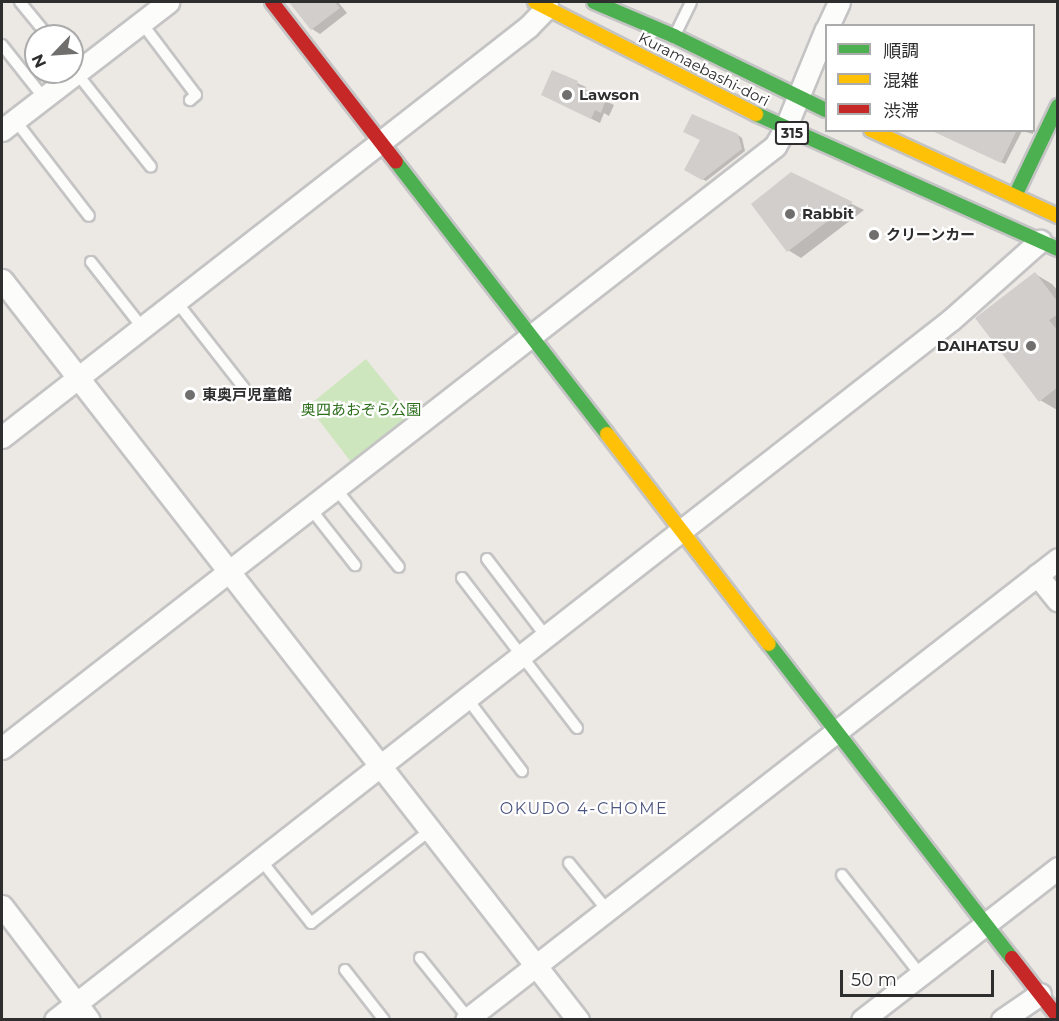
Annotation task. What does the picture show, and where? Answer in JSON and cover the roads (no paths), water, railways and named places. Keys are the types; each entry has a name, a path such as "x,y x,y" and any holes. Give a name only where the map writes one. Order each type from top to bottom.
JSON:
{"street":[{"path":"84,63 168,2"},
{"path":"272,2 1058,1017"},
{"name":"Kuramaebashi-dori","path":"594,2 674,36 825,110"},
{"path":"828,24 839,2"},
{"path":"2,437 528,27 541,4"},
{"name":"Kuramaebashi-dori","path":"541,4 784,129 1049,245"},
{"path":"2,748 775,146 825,31"},
{"path":"8,125 59,84"},
{"path":"1015,196 1058,106"},
{"path":"875,132 1058,216"},
{"path":"55,1020 545,635 1049,245"},
{"path":"2,280 80,376 429,831 578,1020"},
{"path":"467,1019 1058,559"},
{"path":"1037,575 1058,601"},
{"path":"862,1020 1058,868"},
{"path":"2,906 89,1020"},
{"path":"1002,1020 1040,994"}],"lane":[{"path":"20,2 38,24"},
{"path":"674,36 692,2"},
{"path":"141,22 196,95 190,100"},
{"path":"2,45 44,98"},
{"path":"84,83 151,167"},
{"path":"8,125 89,216"},
{"path":"91,262 142,327"},
{"path":"176,301 244,388"},
{"path":"336,489 399,567"},
{"path":"310,508 355,565"},
{"path":"487,559 545,635"},
{"path":"462,578 577,728"},
{"path":"466,697 522,771"},
{"path":"260,859 311,923 429,831"},
{"path":"568,863 607,910"},
{"path":"842,875 920,974"},
{"path":"420,958 467,1019"},
{"path":"345,970 384,1020"}],"place":[{"name":"Lawson","path":"567,95"},
{"name":"Rabbit","path":"790,214"},
{"name":"クリーンカー","path":"874,235"},
{"name":"DAIHATSU","path":"1031,346"},
{"name":"東奥戸児童館","path":"190,395"}],"district":[{"name":"OKUDO 4-CHOME","path":"584,809"}],"park label":[{"name":"奥四あおぞら公園","path":"361,410"}]}
